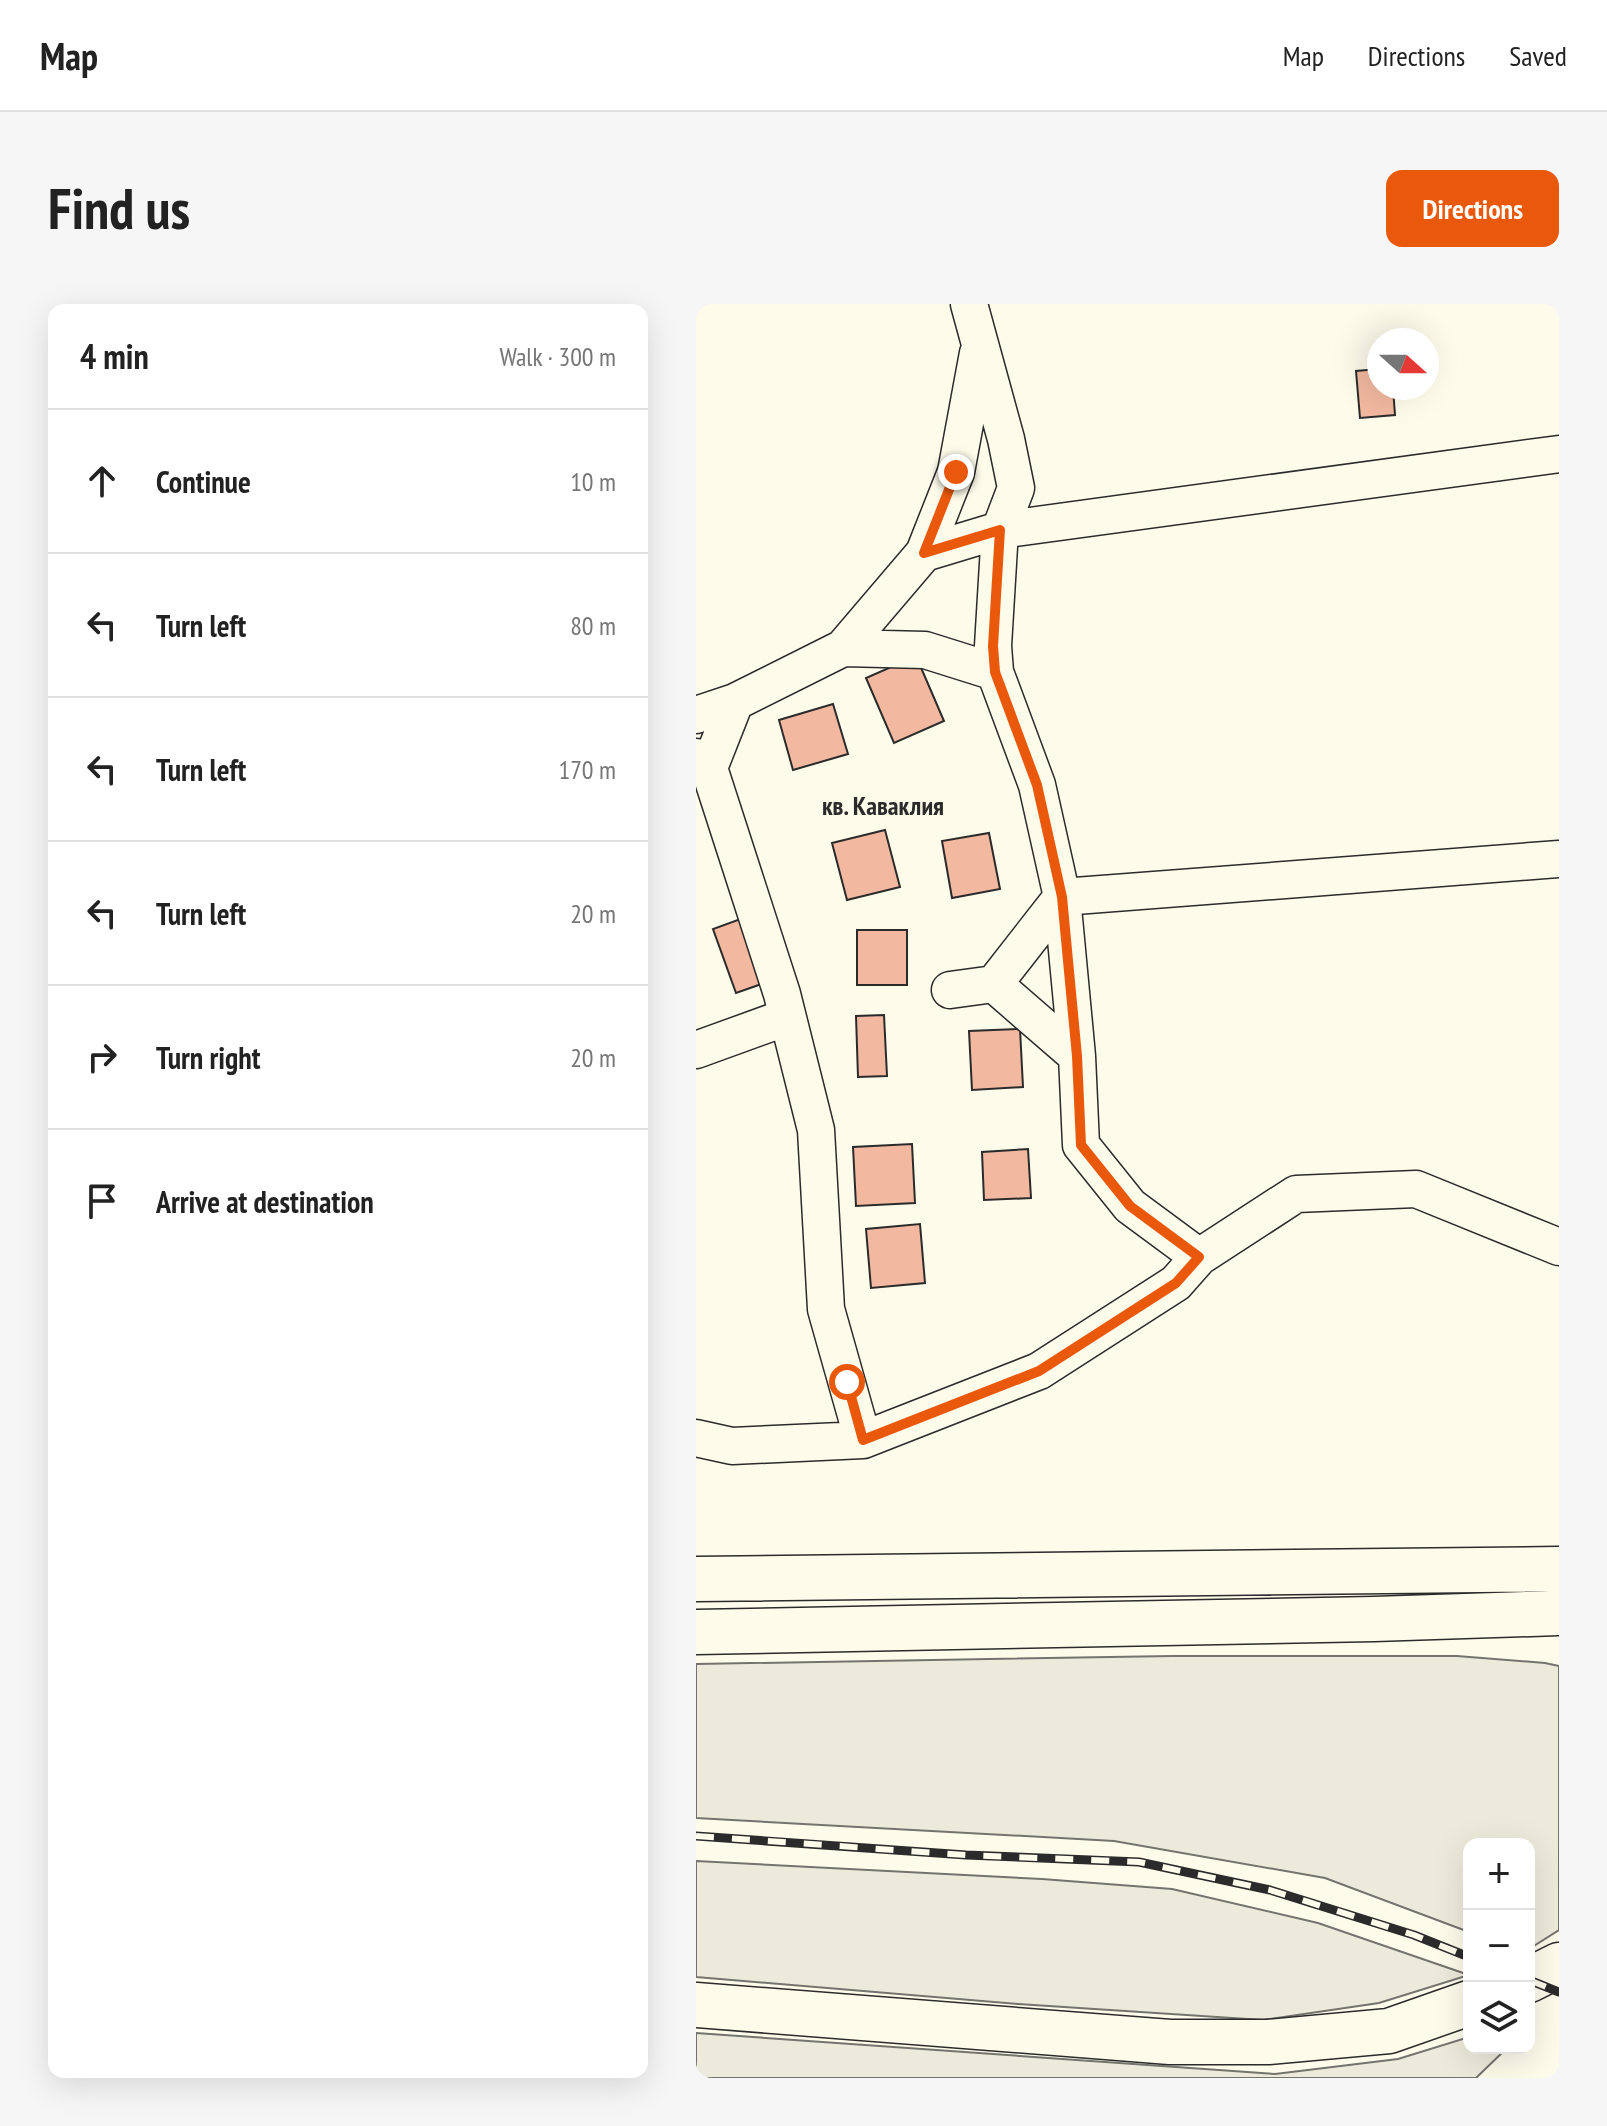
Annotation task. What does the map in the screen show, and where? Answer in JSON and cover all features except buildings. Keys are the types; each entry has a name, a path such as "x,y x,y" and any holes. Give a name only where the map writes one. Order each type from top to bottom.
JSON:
{"main road":[{"path":"696,1579 1559,1569"},
{"path":"696,1632 1559,1613"},
{"path":"1374,1619 1559,1636"},
{"path":"1535,1977 1559,1965"},
{"path":"696,2005 1170,2042 1268,2042 1389,2031 1463,2005"}],"street":[{"path":"969,304 1006,439 1016,488 1000,530 993,646 995,672 1037,785 1062,897 1077,1056 1081,1145 1130,1206 1199,1257"},
{"path":"696,715 735,702 843,648 924,553 956,472 979,347"},
{"path":"924,553 1000,530 1559,454"},
{"path":"843,648 925,650 995,672"},
{"path":"735,702 702,763 787,1017 816,1130 826,1309 863,1440"},
{"path":"950,990 994,984 1062,897 1559,859"},
{"path":"994,984 1077,1056"},
{"path":"696,1050 787,1017"},
{"path":"696,1438 732,1446 863,1440 1039,1371 1176,1283 1199,1257 1296,1194 1416,1189 1559,1247"}],"shaded area":[{"path":"1172,1656 1457,1656 1559,1666 1559,1930 1535,1945 1535,1838 1463,1838 1463,1930 1325,1878 1114,1841 696,1818 696,1664"},
{"path":"696,1861 1172,1889 1318,1923 1463,1973 1463,1977 1379,2003 1263,2020 1018,2004 696,1977"},
{"path":"696,2033 1275,2074 1398,2059 1463,2039 1463,2054 1501,2054 1476,2078 696,2078"}],"railway":[{"path":"696,1836 966,1855 1139,1862 1270,1890 1414,1935 1463,1955"},
{"path":"1534,1982 1559,1992"}],"district":[{"name":"кв. Каваклия","path":"883,805"}],"route":[{"path":"847,1382 863,1440 1039,1371 1176,1283 1199,1257 1130,1206 1081,1145 1077,1056 1062,897 1037,785 995,672 993,646 1000,530 924,553 956,472"}]}
